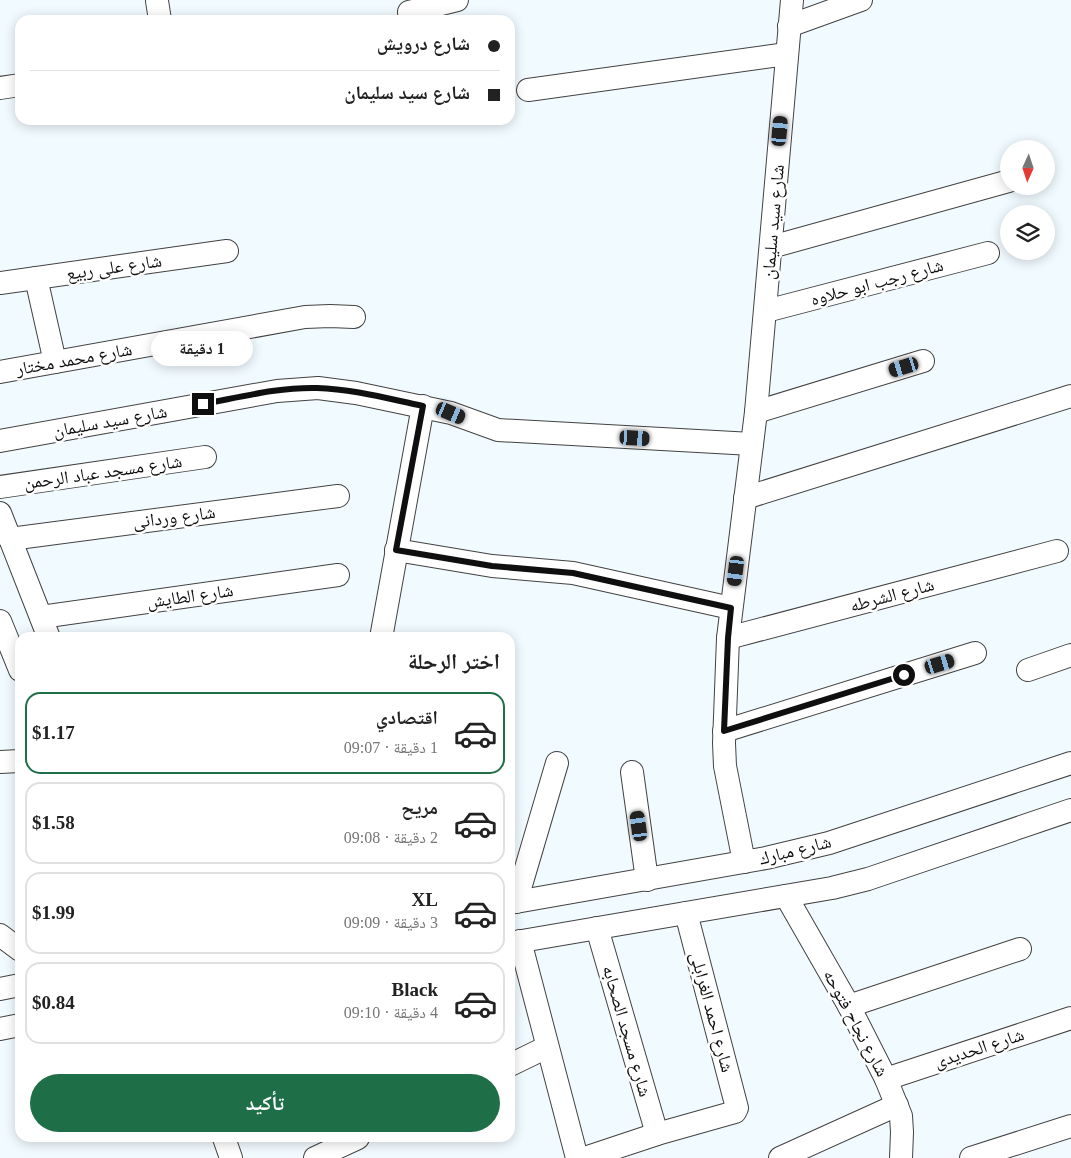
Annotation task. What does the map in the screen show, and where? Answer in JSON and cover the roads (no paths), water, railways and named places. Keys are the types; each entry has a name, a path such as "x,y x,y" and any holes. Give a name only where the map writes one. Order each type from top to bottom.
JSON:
{"street":[{"path":"409,12 457,0"},
{"name":"شارع سيد سليمان","path":"744,862 725,766 724,731 728,638 756,412 792,0"},
{"path":"789,26 861,0"},
{"path":"157,1 159,15"},
{"path":"528,90 787,54"},
{"path":"0,88 15,86"},
{"path":"771,247 1000,183"},
{"name":"شارع على ربيع","path":"0,283 228,251"},
{"name":"شارع رجب ابو حلاوه","path":"766,311 988,253"},
{"path":"36,278 55,362"},
{"name":"شارع محمد مختار","path":"0,372 305,317 354,317"},
{"path":"756,412 923,361"},
{"name":"شارع سيد سليمان","path":"0,441 277,390 318,388 423,406 451,413 498,430 752,444"},
{"path":"746,498 1071,396"},
{"path":"382,632 423,406"},
{"name":"شارع مسجد عباد الرحمن","path":"0,487 206,457"},
{"name":"شارع وردانى","path":"10,539 338,496"},
{"path":"0,513 47,632"},
{"path":"396,550 492,566 573,573 731,608"},
{"name":"شارع الشرطه","path":"728,638 1057,551"},
{"name":"شارع الطايش","path":"41,617 338,575"},
{"path":"1,626 15,658"},
{"path":"724,731 976,652"},
{"path":"1028,670 1071,655"},
{"path":"0,762 15,761"},
{"path":"515,896 557,763"},
{"name":"شارع مبارك","path":"515,902 744,862 829,843 1071,764"},
{"path":"632,772 646,880"},
{"path":"577,1158 547,1047 515,942 832,888 868,879 1071,810"},
{"name":"شارع نجاح فتوحه","path":"786,896 849,1006 886,1079 901,1116 901,1158"},
{"name":"شارع احمد الغرابلى","path":"649,1144 735,1112 737,1108 686,913"},
{"name":"شارع مسجد الصحابه","path":"597,928 649,1144"},
{"path":"0,935 15,946"},
{"path":"849,1006 1020,949"},
{"path":"0,988 15,986"},
{"name":"شارع الحديدى","path":"886,1079 1071,1018"},
{"path":"0,1029 15,1026"},
{"path":"515,1063 547,1047"},
{"path":"780,1158 897,1105"},
{"path":"972,1158 1071,1126"},
{"path":"225,1142 231,1158"},
{"path":"315,1158 349,1142"},
{"path":"585,1158 649,1144"}]}
